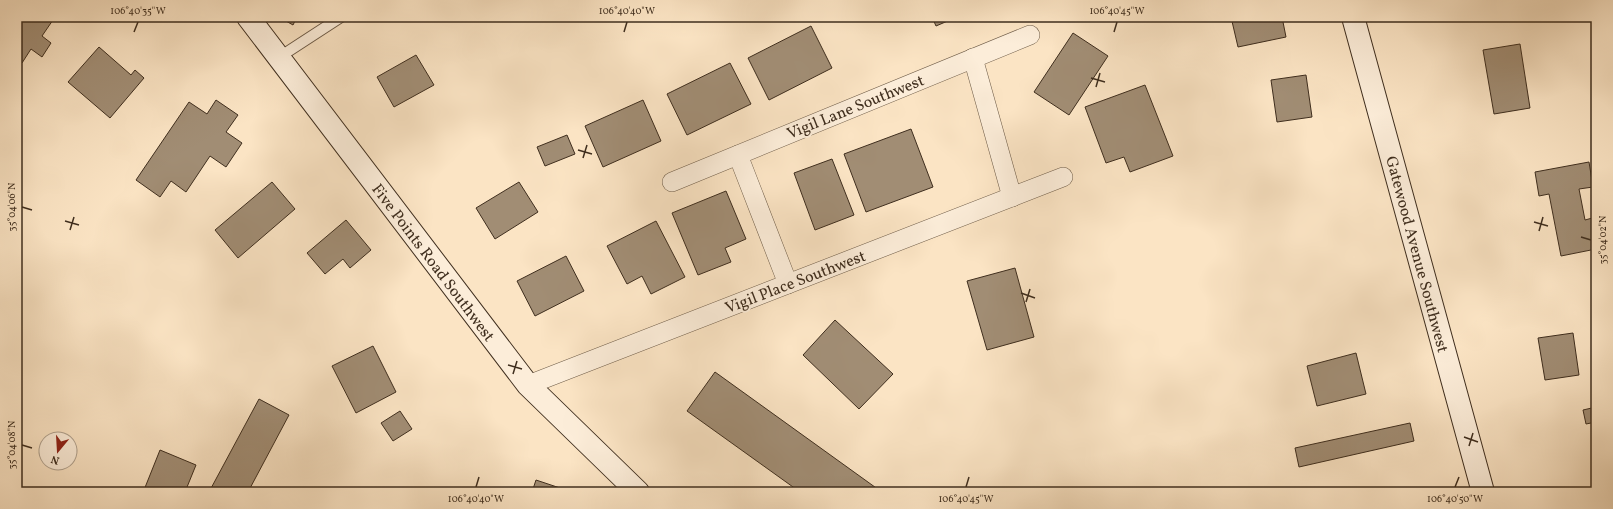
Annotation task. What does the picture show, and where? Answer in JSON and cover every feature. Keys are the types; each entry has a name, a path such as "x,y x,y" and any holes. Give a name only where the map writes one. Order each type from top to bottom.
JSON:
{"street":[{"name":"Five Points Road Southwest","path":"248,17 528,385 638,492"},
{"name":"Gatewood Avenue Southwest","path":"1353,17 1483,492"},
{"name":"Vigil Lane Southwest","path":"672,182 1030,35"},
{"path":"973,58 1012,197"},
{"path":"738,155 788,284"},
{"name":"Vigil Place Southwest","path":"528,385 1063,177"}],"lane":[{"path":"278,58 342,17"}],"building":[{"path":"17,17 55,17 42,36 51,43 42,57 31,49 22,63 17,60"},
{"path":"279,17 297,17 293,25"},
{"path":"932,17 957,17 936,26"},
{"path":"1231,17 1282,17 1286,37 1238,47"},
{"path":"811,26 832,68 769,100 748,58"},
{"path":"1073,33 1108,56 1069,115 1034,92"},
{"path":"1520,44 1530,108 1494,114 1483,50"},
{"path":"99,47 131,75 135,70 144,78 110,118 68,82"},
{"path":"416,55 434,85 394,107 377,77"},
{"path":"730,63 751,104 687,135 667,94"},
{"path":"1306,75 1312,117 1277,122 1271,80"},
{"path":"1145,85 1173,156 1130,172 1124,157 1106,163 1085,107"},
{"path":"216,100 238,115 226,132 242,143 226,167 210,156 186,192 171,181 160,197 136,180 189,102 207,114"},
{"path":"643,100 661,141 603,167 585,126"},
{"path":"911,129 933,187 866,212 844,154"},
{"path":"567,135 575,154 545,166 537,147"},
{"path":"832,159 854,215 815,230 794,173"},
{"path":"1589,162 1593,187 1579,189 1585,220 1596,217 1596,249 1561,256 1549,194 1539,196 1535,172"},
{"path":"272,182 295,209 238,258 215,230"},
{"path":"519,182 538,212 495,239 476,208"},
{"path":"726,191 746,239 725,248 731,262 698,275 672,213"},
{"path":"346,220 371,250 350,268 343,259 325,274 307,253"},
{"path":"656,221 685,277 651,294 642,276 627,284 607,246"},
{"path":"566,256 584,291 535,316 517,281"},
{"path":"1015,268 1034,337 987,350 967,281"},
{"path":"835,320 893,374 859,409 803,355"},
{"path":"1573,333 1579,375 1545,380 1538,338"},
{"path":"373,346 396,392 356,413 332,366"},
{"path":"1356,353 1366,394 1317,406 1307,366"},
{"path":"715,372 879,490 877,492 800,492 687,411"},
{"path":"259,399 289,415 248,492 209,492"},
{"path":"1596,407 1596,422 1586,424 1583,410"},
{"path":"400,411 412,429 393,441 381,423"},
{"path":"1410,423 1414,441 1299,467 1295,448"},
{"path":"160,450 196,465 185,492 150,492 144,490"},
{"path":"536,480 572,492 532,492"}]}
